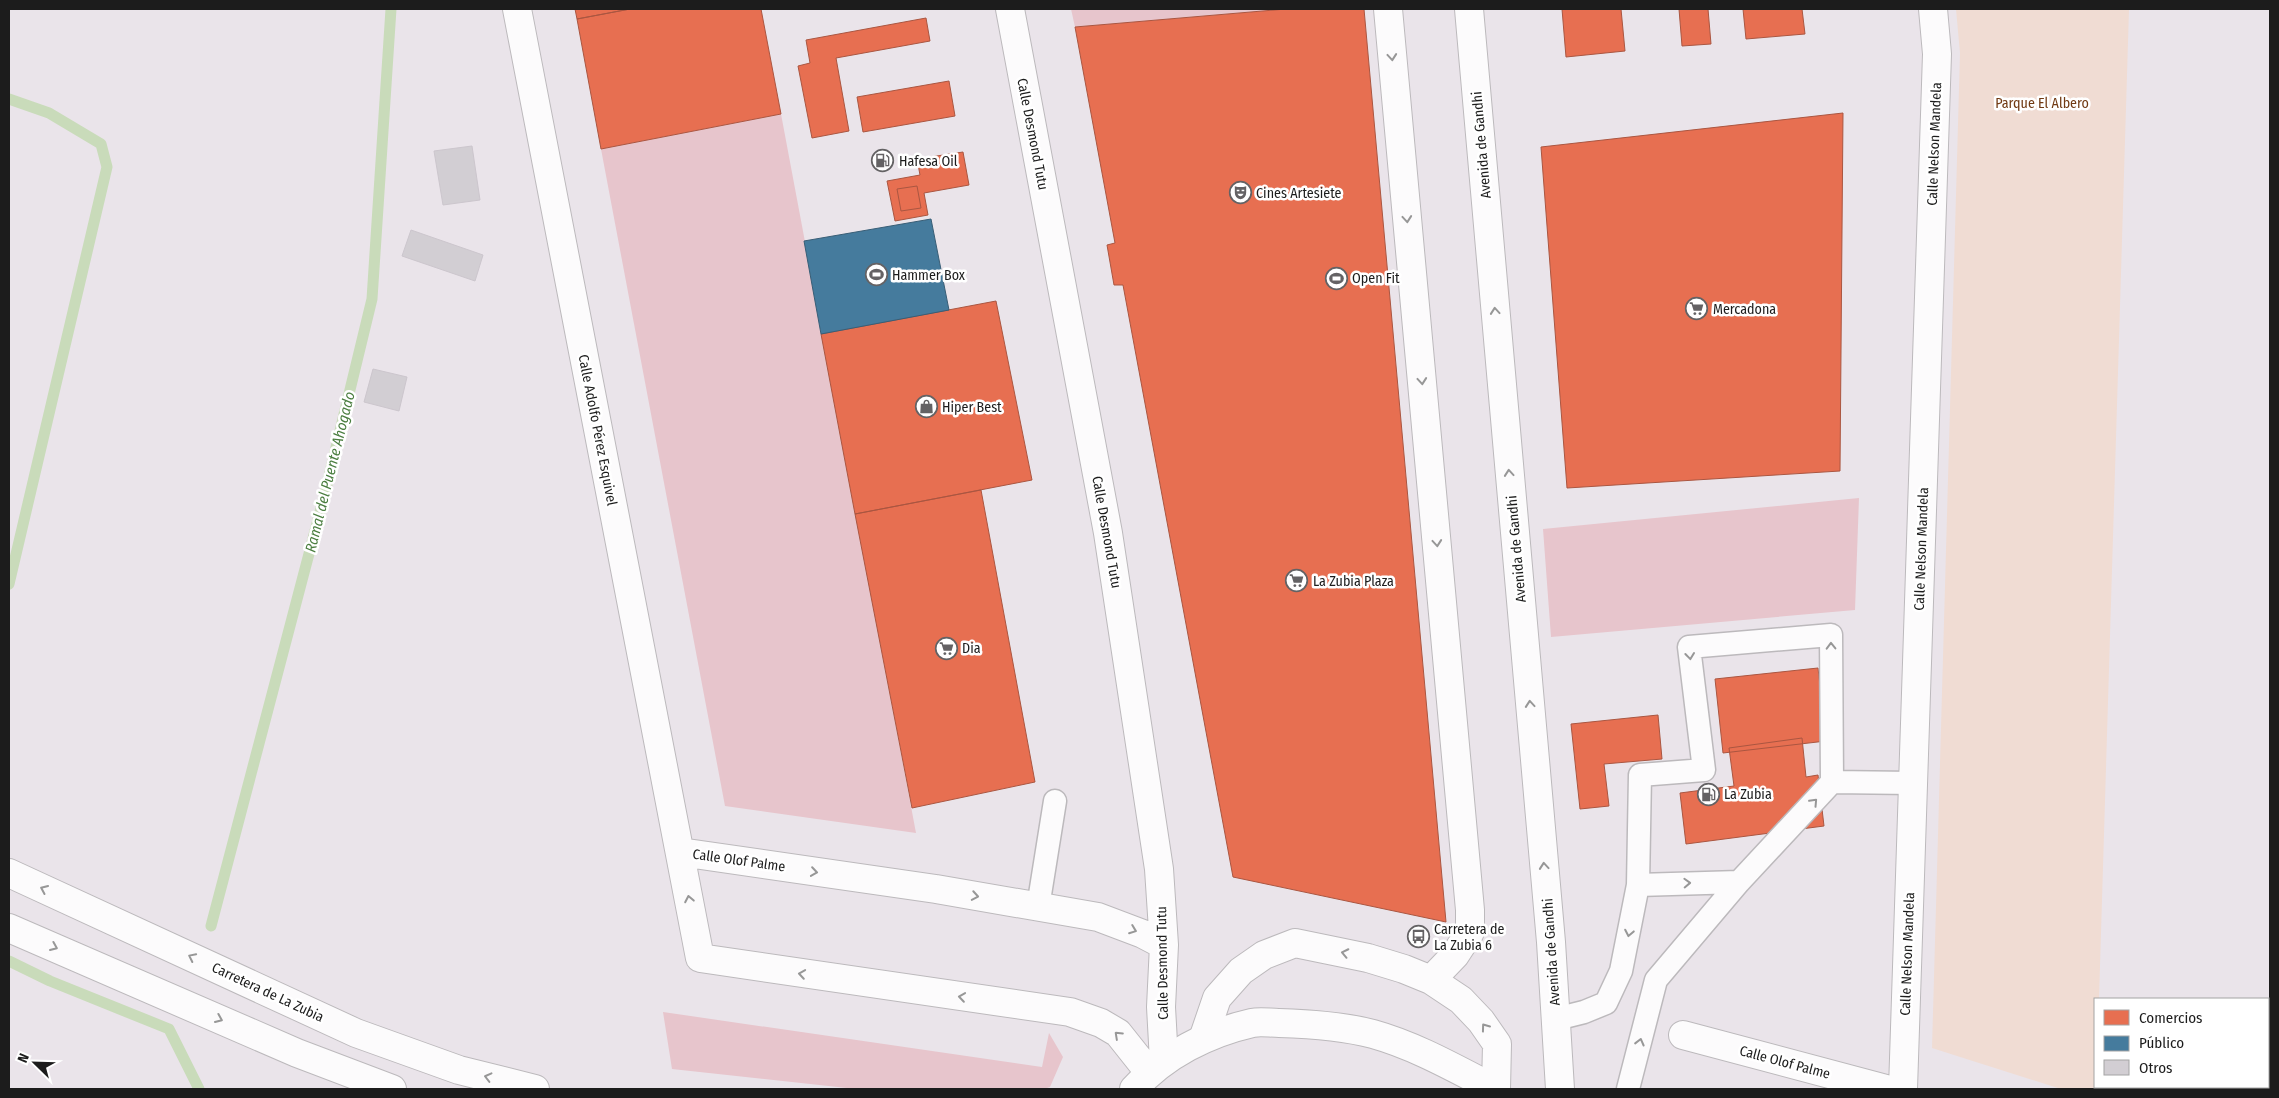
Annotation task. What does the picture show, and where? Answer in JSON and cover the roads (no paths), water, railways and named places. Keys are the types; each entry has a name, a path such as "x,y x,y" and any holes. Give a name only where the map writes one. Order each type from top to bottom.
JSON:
{"street":[{"name":"Calle Adolfo Pérez Esquivel","path":"517,9 680,852"},
{"name":"Calle Desmond Tutu","path":"1010,9 1108,533 1159,869 1164,945 1161,1007 1149,1074"},
{"path":"1388,9 1470,910 1470,932 1455,956 1431,980"},
{"name":"Avenida de Gandhi","path":"1469,9 1556,1019 1560,1089"},
{"name":"Calle Nelson Mandela","path":"1903,1089 1937,63 1933,9"},
{"name":"Calle Olof Palme","path":"1149,1074 1118,1033 1101,1023 1070,1012 700,958 680,852 1098,917 1143,934 1164,945"},
{"name":"Carretera de La Zubia","path":"9,874 356,1033 459,1070 535,1089"},
{"path":"9,928 297,1053 392,1089"},
{"path":"1149,1074 1203,1039 1254,1023 1316,1025 1374,1034 1433,1057 1495,1089 1497,1044 1481,1021 1461,1000 1431,980 1368,958 1295,943 1264,955 1241,971 1217,998 1203,1039"},
{"name":"Calle Olof Palme","path":"1683,1035 1886,1089"}],"lane":[{"path":"1556,1019 1606,1004 1621,971 1638,885 1640,775 1704,770 1689,647 1831,635 1832,782 1739,882 1656,980 1628,1089"},
{"path":"1832,782 1913,783"},
{"path":"1038,907 1055,801"},
{"path":"1638,885 1739,882"}],"waterway":[{"name":"Ramal del Puente Ahogado","path":"211,926 325,493 372,299 391,9"},
{"path":"9,99 49,113 101,144 107,167 9,584"},
{"path":"9,961 50,981 169,1029"},
{"path":"169,1029 199,1089"}],"place":[{"name":"Hafesa Oil","path":"883,161"},
{"name":"Cines Artesiete","path":"1240,193"},
{"name":"Hammer Box","path":"876,275"},
{"name":"Open Fit","path":"1336,278"},
{"name":"Mercadona","path":"1697,309"},
{"name":"Hiper Best","path":"926,407"},
{"name":"La Zubia Plaza","path":"1297,581"},
{"name":"Dia","path":"946,648"},
{"name":"La Zubia","path":"1708,794"},
{"name":"Carretera de La Zubia 6","path":"1418,937"}],"park label":[{"name":"Parque El Albero","path":"2042,103"}]}
